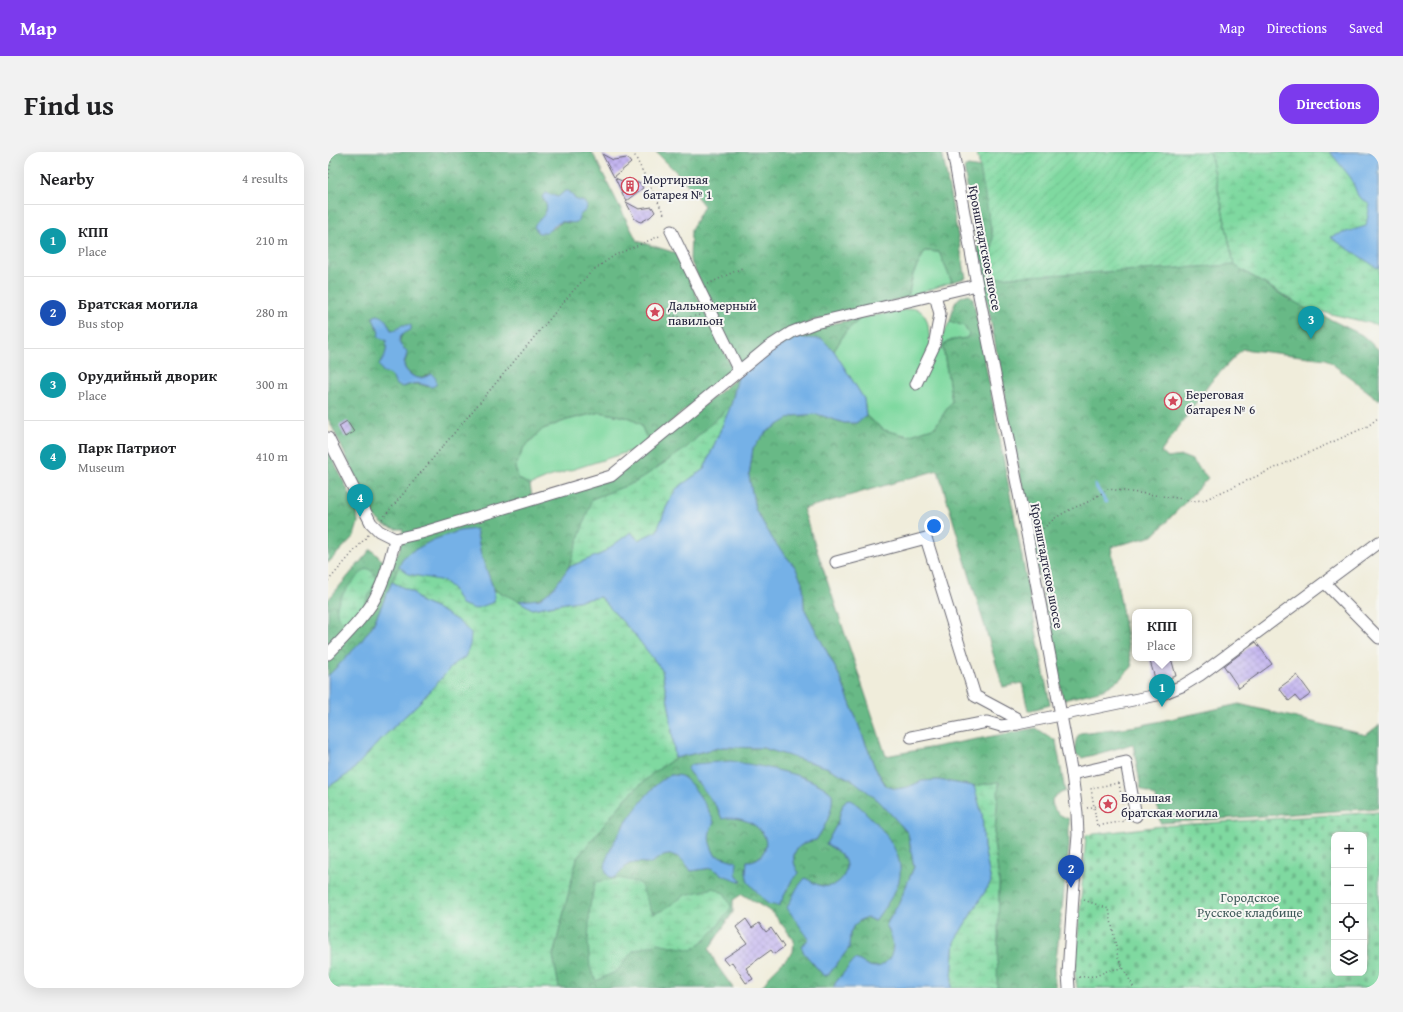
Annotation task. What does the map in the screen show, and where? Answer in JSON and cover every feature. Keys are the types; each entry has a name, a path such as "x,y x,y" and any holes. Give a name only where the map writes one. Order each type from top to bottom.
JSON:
{"street":[{"name":"Кронштадтское шоссе","path":"953,152 977,285 1028,539 1072,774 1078,835 1073,896 1069,983"},
{"path":"671,231 739,371"},
{"path":"395,539 421,533 611,476 767,348 792,332 815,323 977,285"},
{"path":"916,384 934,346 940,314 935,295"},
{"path":"328,438 370,523 377,524 395,539"},
{"path":"836,562 926,538 975,696 1016,718 1017,724"},
{"path":"328,654 348,634 371,605 386,572 395,539"},
{"path":"911,737 986,722 1002,726 1017,724 1162,694 1182,686 1200,675 1379,542"},
{"path":"1325,583 1379,638"},
{"path":"1072,774 1126,762 1136,816"}],"path":[{"path":"328,178 333,152"},
{"path":"633,152 665,216"},
{"path":"328,581 573,291 592,271 615,255 671,231"},
{"path":"699,288 742,268"},
{"path":"655,312 686,318 711,313"},
{"path":"1037,534 1055,518 1090,501 1108,489 1191,501 1204,500 1368,426 1379,417"},
{"path":"1119,783 1125,821 1098,826 1094,807 1091,788 1119,783"},
{"path":"1112,798 1114,807 1104,809 1104,804 1103,800 1112,798"},
{"path":"1083,809 1104,804"},
{"path":"1073,896 1109,909 1118,958 1134,988"},
{"path":"1069,983 1086,977 1096,976 1109,970 1123,968"}],"green space":[{"path":"328,152 592,152 637,241 676,253 733,370 648,441 641,425 630,418 600,412 567,420 543,429 524,447 515,468 519,479 530,485 532,497 613,479 738,377 731,405 685,449 636,482 592,499 583,530 570,564 561,579 550,592 536,599 520,601 494,590 481,555 476,529 403,558 373,625 360,643 328,676 328,600 371,549 384,562 394,557 400,550 403,529 396,529 384,525 372,515 328,418","holes":["549,194 558,197 561,194 572,194 586,210 579,215 579,219 570,223 562,222 551,230 545,212 547,208 546,204 542,197","377,315 387,322 391,330 406,331 400,339 400,346 404,348 407,356 404,364 405,368 408,372 419,378 431,374 428,387 416,384 404,387 394,381 394,377 382,362 385,357 387,343 378,330 374,320 373,317"]},
{"path":"656,152 942,152 966,278 952,282 939,252 925,251 913,274 908,297 812,321 740,365 690,260 691,230 704,206 683,179"},
{"path":"977,152 1210,152 1234,265 990,278 993,239"},
{"path":"1210,152 1379,152 1379,325 1305,308 1234,265"},
{"path":"968,166 981,168 993,239 990,278 1234,265 1287,298 1362,335 1379,350 1379,400 1326,359 1242,349 1210,383 1161,452 1168,458 1182,456 1192,460 1208,478 1153,536 1111,547 1132,667 1120,679 1103,690 1063,700 983,280 964,168"},
{"path":"925,251 939,252 952,282 908,297 913,274"},
{"path":"968,294 973,298 1050,705 1028,711 1022,683 1003,687 938,470 803,509 886,756 1036,728 1056,741 1065,791 1052,799 1052,803 1057,812 1069,819 1069,847 1054,977 1056,988 997,988 999,881 994,843 999,782 974,786 938,780 922,781 908,787 896,789 887,786 875,768 840,677 804,608 803,584 795,567 775,543 755,509 749,476 753,448 766,432 792,416 817,414 844,423 856,423 866,416 884,430 908,436 935,427 952,401 943,347 947,341 967,338 969,334 964,326 950,321 953,307 959,298"},
{"path":"915,308 926,318 930,343 938,345 950,321 964,326 969,334 967,338 947,341 943,347 952,401 935,427 908,436 884,430 866,416 864,399 834,351 846,331 861,318"},
{"path":"861,318 846,331 834,351 822,339 779,346 793,334"},
{"path":"731,405 704,469 676,489 666,508 657,531 638,540 631,532 601,554 569,567 592,499 636,482 685,449"},
{"path":"600,412 630,418 641,425 648,441 634,450 549,477 530,485 519,479 515,468 524,447 543,429 567,420"},
{"path":"328,449 357,509 358,523 354,536 328,563"},
{"path":"399,566 408,574 444,580 453,589 461,604 494,602 494,590 519,601 532,609 600,597 635,635 662,670 670,713 675,758 653,773 627,797 577,858 553,956 559,988 328,988 328,787 350,773 384,736 421,701 454,664 465,657 440,610 421,602 414,593 392,582"},
{"path":"367,568 374,573 377,579 364,605 351,623 342,621 337,613 339,601 357,577"},
{"path":"1239,704 1366,735 1379,725 1379,808 1160,823 1156,797 1141,789 1133,744 1082,758 1076,754 1075,743 1080,733 1138,726"},
{"path":"723,747 763,748 826,767 854,781 879,801 908,833 914,867 899,903 886,924 893,943 890,958 878,967 869,966 855,960 836,982 833,988 761,988 772,973 793,952 794,940 773,913 742,894 733,900 733,912 709,949 716,964 733,988 559,988 553,956 577,858 627,797 653,773 675,758","holes":["720,762 779,771 810,780 823,786 832,794 830,812 816,840 803,844 794,855 795,867 799,873 792,880 779,906 746,873 747,861 758,858 764,850 766,845 764,835 760,830 747,821 737,818 722,818 708,794 690,774 690,765","671,775 681,777 691,786 710,813 710,845 715,855 728,859 736,874 725,876 712,868 691,871 678,857 668,855 650,864 632,863 626,866 613,878 623,826 655,786","847,799 858,805 870,817 899,881 893,894 875,921 868,918 862,919 854,925 850,933 849,948 829,974 824,976 804,953 801,946 809,939 805,878 818,885 827,886 837,883 844,876 846,866 844,858 837,851 826,844 837,824 843,804"]},
{"path":"999,782 994,843 999,881 997,988 951,988 955,940 991,882 984,847 982,814 974,786"},
{"name":"Городское Русское кладбище","path":"1379,812 1379,988 1077,988 1075,973 1086,835 1162,826"},
{"path":"620,878 640,883 653,914 663,910 685,895 714,888 725,894 731,907 714,930 692,950 657,943 633,951 617,971 596,981 590,967 588,942 590,906 595,882"}],"water":[{"path":"1330,152 1379,152 1379,269 1330,237 1366,226 1370,205 1358,196 1351,178"},
{"path":"565,191 569,191 575,199 584,202 587,206 586,210 580,215 577,222 561,222 549,231 538,233 534,226 546,212 545,202 542,197 545,193 558,197"},
{"path":"377,315 384,318 391,330 396,330 402,325 411,325 411,330 402,335 399,339 402,347 407,351 404,366 409,373 417,378 431,374 436,379 436,385 432,387 420,384 410,384 403,387 398,386 391,375 383,372 379,365 386,353 387,343 386,340 378,337 379,332 373,317"},
{"path":"797,338 822,339 834,351 864,399 866,416 856,423 844,423 817,414 793,416 766,432 753,448 749,476 755,509 775,543 795,567 803,584 804,608 840,677 875,768 886,786 896,789 908,787 922,781 938,780 974,786 982,814 984,847 991,882 955,940 951,988 833,988 836,982 855,959 869,966 878,967 886,962 892,954 892,939 886,925 899,903 914,867 908,833 879,801 854,781 826,767 763,748 723,747 675,758 670,713 662,670 635,635 600,597 532,609 519,601 540,599 553,589 569,567 601,554 631,532 638,540 657,531 666,508 676,489 704,469 731,405 738,377 766,354"},
{"path":"476,529 481,555 494,590 494,602 475,609 461,604 453,589 444,581 408,574 399,566 403,558 409,553 433,540 459,531"},
{"path":"392,582 414,593 421,602 440,610 458,621 471,633 470,645 465,657 454,664 421,701 384,736 350,773 328,787 328,676 360,643 373,625"},
{"path":"731,761 770,768 799,776 823,787 832,794 832,806 826,824 816,840 803,844 794,855 795,867 799,873 792,880 779,906 768,904 748,882 746,873 747,861 758,858 762,855 766,845 764,835 760,830 747,821 732,818 722,819 718,809 688,771 689,766 694,764"},
{"path":"671,775 681,776 686,779 700,797 714,822 709,838 715,855 737,862 736,874 742,882 725,876 712,868 691,871 682,860 673,855 662,857 650,864 640,862 629,864 613,878 610,877 605,870 612,845 631,815 659,782"},
{"path":"847,799 857,804 872,818 891,842 899,861 899,881 892,897 875,921 868,918 862,919 854,925 850,933 849,948 829,974 824,976 804,953 801,946 809,939 787,908 797,888 805,878 818,885 827,886 837,883 844,876 846,866 844,858 837,851 826,844 837,824 843,804"}],"building":[{"path":"602,154 613,160 627,158 631,163 614,177"},
{"path":"615,178 629,184 639,182 643,188 626,201"},
{"path":"626,202 639,209 652,207 655,212 641,222 638,221 635,219"},
{"path":"347,421 354,432 345,437 339,426"},
{"path":"1256,642 1272,664 1239,688 1224,666"},
{"path":"1150,661 1172,661 1176,676 1165,679 1166,683 1157,685"},
{"path":"1297,675 1311,694 1300,702 1295,696 1289,701 1279,688"},
{"path":"746,919 752,928 759,923 766,932 771,928 784,947 774,954 771,950 746,968 753,979 746,983 732,962 728,965 723,959 747,943 736,927"}],"waterway":[{"path":"1095,485 1106,502"}],"place":[{"name":"Мортирная батарея № 1","path":"630,186"},
{"name":"Дальномерный павильон","path":"655,312"},
{"name":"Орудийный дворик","path":"1311,339"},
{"name":"Береговая батарея № 6","path":"1173,401"},
{"name":"Парк Патриот","path":"360,517"},
{"name":"КПП","path":"1162,707"},
{"name":"Большая братская могила","path":"1108,804"},
{"name":"Братская могила","path":"1071,888"}]}
